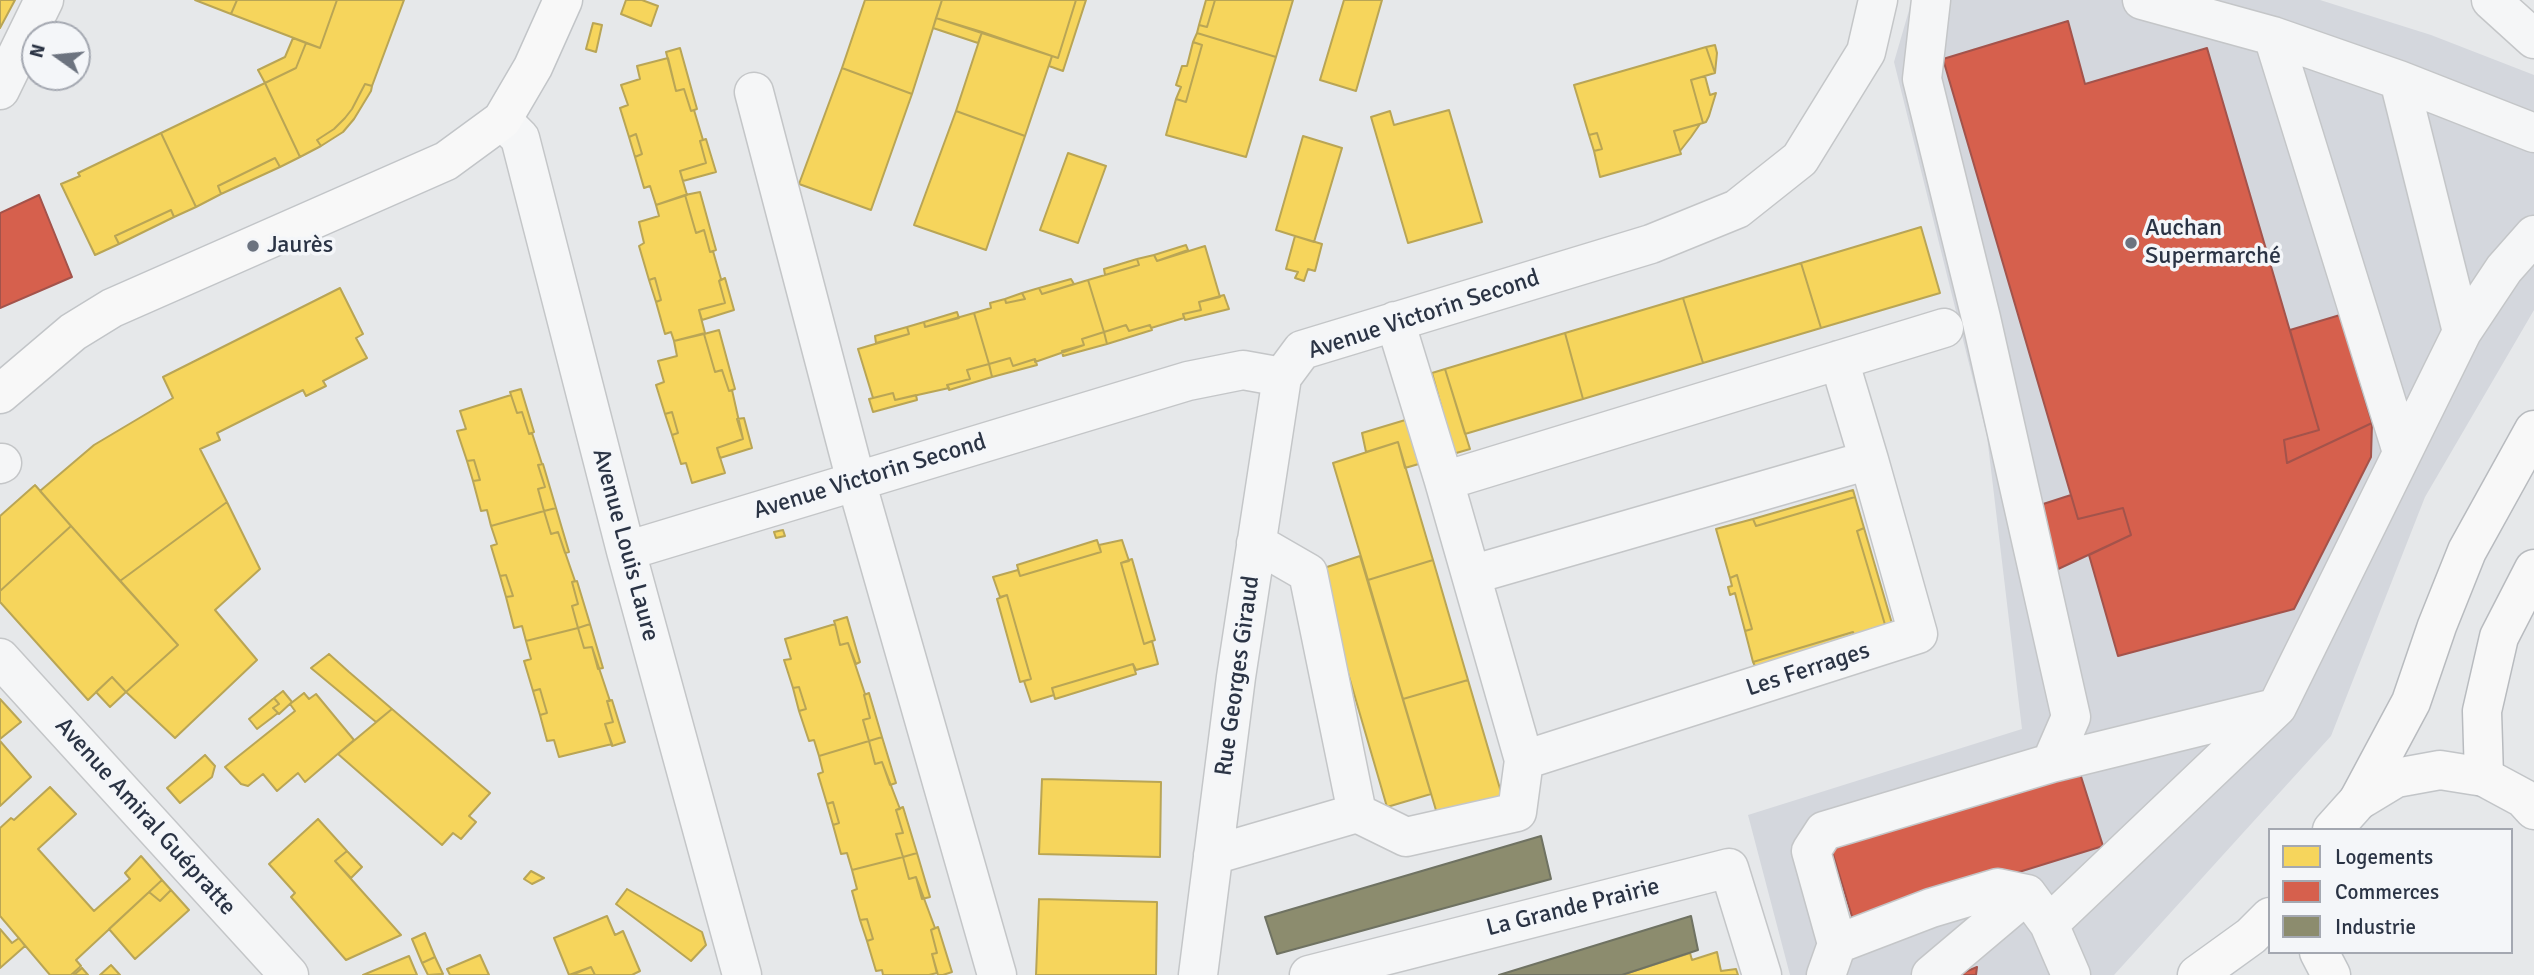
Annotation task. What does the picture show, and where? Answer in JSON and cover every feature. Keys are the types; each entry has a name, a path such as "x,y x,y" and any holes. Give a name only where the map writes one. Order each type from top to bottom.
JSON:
{"main road":[{"path":"0,394 73,332 112,308 446,161 502,120 533,67 563,0"},
{"path":"2334,828 2358,800 2411,702 2467,551 2534,430"},
{"path":"2484,777 2482,710 2499,637 2534,569"},
{"path":"2358,800 2396,778 2440,770 2484,777 2523,798 2534,810"},
{"path":"2197,975 2251,936 2268,919"},
{"path":"2320,954 2331,975"}],"street":[{"path":"0,90 44,0"},
{"name":"Avenue Victorin Second","path":"626,551 1188,381 1244,370 1282,377 1302,350 1651,244 1737,209 1800,159 1866,51 1878,0"},
{"path":"1931,0 1922,79 1981,318 2071,717 2051,763"},
{"path":"2142,0 2273,36 2399,80 2534,133"},
{"path":"2491,0 2534,39"},
{"path":"2273,36 2402,452"},
{"path":"2399,80 2462,332"},
{"path":"754,92 856,481 997,975"},
{"name":"Avenue Louis Laure","path":"502,120 520,138 626,551 742,975"},
{"path":"1931,975 2038,909 2277,707 2462,332 2504,269 2534,235"},
{"path":"1213,855 1357,813 1406,837 1517,812 1524,760 1395,321"},
{"path":"1444,481 1944,328"},
{"name":"Les Ferrages","path":"1524,760 1919,634 1839,360"},
{"name":"Rue Georges Giraud","path":"1199,975 1256,543 1282,377"},
{"path":"1471,575 1869,460"},
{"path":"1256,543 1308,573 1357,813"},
{"name":"Avenue Amiral Guépratte","path":"0,658 289,975"},
{"path":"2071,975 2038,909 1998,888 1931,908 1831,960 1811,851 1824,831 2051,763 2277,707"},
{"name":"La Grande Prairie","path":"1309,975 1729,868 1762,975"}],"shaded area":[{"path":"1912,0 2320,0 2431,35 2534,75 2534,310 2425,497 2331,736 2114,975 1790,975 1748,815 2022,729 1987,436 1894,62"}],"building: Logements":[{"path":"0,0 15,0 0,28"},
{"path":"195,0 237,0 231,14"},
{"path":"237,0 337,0 320,48 231,14"},
{"path":"337,0 404,0 372,86 365,84 345,118 317,140 321,146 300,157 265,83 296,68 306,43 320,48"},
{"path":"626,0 642,0 658,6 651,26 621,14"},
{"path":"865,0 942,0 912,94 842,68"},
{"path":"942,0 1076,0 1058,58 936,18"},
{"path":"1076,0 1086,0 1063,71 1049,66 1052,56 1058,58"},
{"path":"1206,0 1215,0 1207,27 1199,25"},
{"path":"1215,0 1293,0 1276,57 1197,33 1199,25 1207,27"},
{"path":"1344,0 1382,0 1356,91 1320,80"},
{"path":"936,18 982,32 978,43 933,28"},
{"path":"593,23 602,25 596,52 586,49"},
{"path":"982,32 1052,56 1025,136 956,111"},
{"path":"1197,33 1276,57 1246,157 1166,135 1176,99 1186,102 1202,45 1193,42"},
{"path":"293,38 306,43 296,68 265,83 258,70 285,57"},
{"path":"1193,42 1202,45 1186,102 1176,99 1181,87 1176,85 1182,66 1187,66"},
{"path":"1715,45 1717,53 1715,73 1706,47"},
{"path":"1706,47 1715,73 1691,80 1703,123 1674,131 1681,154 1600,177 1594,151 1602,149 1597,133 1589,135 1574,85"},
{"path":"680,48 697,109 691,111 684,89 676,91 666,52"},
{"path":"668,58 676,91 684,89 691,111 694,110 703,140 700,141 706,163 680,171 687,195 656,205 650,186 644,188 635,157 642,154 636,134 629,137 620,108 628,105 621,85 640,79 637,66"},
{"path":"842,68 912,94 871,210 799,184"},
{"path":"1705,76 1710,95 1716,93 1709,116 1703,123 1691,80"},
{"path":"265,83 300,157 280,167 275,158 218,186 221,194 196,207 161,133"},
{"path":"365,84 372,86 371,91 354,119 343,132 321,146 317,140 345,118"},
{"path":"1449,110 1482,222 1408,243 1371,117 1390,111 1394,125"},
{"path":"956,111 1025,136 986,250 914,225"},
{"path":"1700,124 1691,137 1680,151 1674,131"},
{"path":"161,133 196,207 174,217 171,210 115,236 119,244 95,255 61,184"},
{"path":"1597,133 1602,149 1594,151 1589,135"},
{"path":"636,134 642,154 635,157 629,137"},
{"path":"1303,136 1342,148 1314,242 1276,230"},
{"path":"706,139 716,172 683,181 680,171 706,163 700,141"},
{"path":"1068,153 1106,166 1078,243 1040,230"},
{"path":"275,158 280,167 221,194 218,186"},
{"path":"700,192 716,250 710,252 704,230 696,233 685,195"},
{"path":"685,195 696,233 704,230 710,252 713,251 725,303 699,310 705,333 674,341 671,332 665,334 656,302 661,300 655,278 649,280 639,246 644,243 639,222 659,216 656,205"},
{"path":"171,210 174,217 119,244 115,236"},
{"path":"1921,227 1940,293 1821,328 1801,263"},
{"path":"1295,236 1322,244 1315,271 1308,269 1304,281 1295,278 1298,272 1286,269"},
{"path":"1186,245 1188,250 1157,261 1154,255"},
{"path":"1205,246 1220,297 1199,302 1201,310 1183,314 1184,318 1151,328 1150,325 1129,331 1126,325 1104,332 1088,280 1139,265 1137,259 1154,255 1157,261"},
{"path":"1137,259 1139,265 1105,275 1104,269"},
{"path":"1801,263 1821,328 1703,363 1683,298"},
{"path":"655,278 661,300 656,302 649,280"},
{"path":"725,278 734,310 702,320 699,310 725,303 719,281"},
{"path":"1071,279 1074,284 1042,294 1039,288"},
{"path":"1088,280 1104,332 1082,339 1084,345 1035,362 1035,359 1013,366 1010,358 989,364 974,313 991,308 990,303 1005,299 1006,303 1025,299 1022,293 1039,288 1042,294"},
{"path":"340,288 363,334 356,338 367,358 323,381 326,386 306,396 303,390 217,433 220,440 200,449 227,502 120,581 40,491 94,445 173,398 163,377"},
{"path":"1022,293 1025,299 1006,303 1005,299"},
{"path":"1224,295 1229,309 1185,320 1183,314 1201,310 1199,302"},
{"path":"1683,298 1703,363 1583,399 1565,333"},
{"path":"957,312 959,318 925,327 924,322"},
{"path":"974,313 989,364 967,370 970,379 947,385 949,388 895,400 893,393 873,398 858,349 909,334 907,327 924,322 925,327"},
{"path":"1126,325 1129,331 1150,325 1152,330 1107,344 1104,332"},
{"path":"907,327 909,334 876,343 875,336"},
{"path":"719,330 735,389 729,391 722,370 715,372 704,334"},
{"path":"1104,332 1107,344 1063,356 1062,351 1084,345 1082,339"},
{"path":"1565,333 1583,399 1465,434 1445,369"},
{"path":"704,334 715,372 722,370 729,391 732,390 743,439 717,448 725,473 692,483 686,463 681,464 672,435 678,433 672,412 665,414 656,385 664,382 658,361 677,356 674,341"},
{"path":"1010,358 1013,366 1035,359 1037,365 992,377 989,364"},
{"path":"989,364 992,377 949,390 947,385 970,379 967,370"},
{"path":"1445,369 1470,449 1405,468 1398,442 1366,452 1362,433 1442,409 1432,373"},
{"path":"521,389 534,432 529,434 522,412 517,413 510,392"},
{"path":"893,393 895,400 916,395 917,400 873,412 869,399"},
{"path":"511,395 517,413 522,412 529,434 532,433 542,464 538,465 545,487 538,489 544,511 491,526 487,510 481,511 473,481 480,480 474,460 467,461 457,431 466,429 460,411"},
{"path":"672,412 678,433 672,435 665,414"},
{"path":"744,418 752,448 720,458 717,448 743,439 737,419"},
{"path":"1398,442 1433,560 1368,580 1333,463"},
{"path":"474,460 480,480 473,481 467,461"},
{"path":"543,464 556,508 544,511 538,489 545,487 538,465"},
{"path":"35,485 71,526 0,591 0,516"},
{"path":"1853,490 1855,497 1756,526 1753,519"},
{"path":"1855,497 1864,528 1857,531 1886,628 1855,638 1853,632 1753,662 1745,631 1752,629 1737,575 1730,578 1716,529 1753,519 1756,526"},
{"path":"227,502 260,569 215,610 257,660 175,738 126,692 178,645 120,581"},
{"path":"556,508 569,552 565,553 558,532 551,534 544,511"},
{"path":"544,511 551,534 558,532 575,581 572,582 578,604 572,606 578,628 526,641 522,626 514,628 506,597 513,596 506,575 500,576 491,546 497,544 491,526"},
{"path":"71,526 178,645 126,692 112,677 88,700 0,602 0,591"},
{"path":"1864,528 1893,627 1886,628 1857,531"},
{"path":"783,530 785,536 776,538 774,532"},
{"path":"1097,540 1101,552 1020,576 1017,565"},
{"path":"1122,540 1129,561 1121,563 1144,644 1152,641 1158,664 1136,670 1133,664 1052,688 1054,695 1031,702 1024,681 1031,679 1007,595 1000,597 993,577 1018,570 1020,576 1101,552 1099,545"},
{"path":"1360,556 1431,794 1387,807 1318,570"},
{"path":"1132,559 1155,640 1144,644 1121,563"},
{"path":"1433,560 1468,680 1403,699 1368,580"},
{"path":"506,575 513,596 506,597 500,576"},
{"path":"1737,575 1752,629 1745,631 1735,593 1730,595 1728,587 1732,586 1730,578"},
{"path":"577,581 590,624 578,628 572,606 578,604 572,582"},
{"path":"1007,595 1031,679 1020,682 997,599"},
{"path":"847,617 860,662 856,664 848,643 840,645 834,621"},
{"path":"590,624 603,668 598,669 592,647 584,648 578,628"},
{"path":"835,624 840,645 848,643 865,694 870,718 863,720 869,741 819,756 814,740 809,741 799,711 806,709 799,687 793,688 784,660 791,659 785,639"},
{"path":"578,628 584,648 592,647 610,701 607,701 613,722 605,724 612,744 559,757 554,740 547,741 540,715 547,713 540,689 533,691 524,661 531,659 526,641"},
{"path":"1853,632 1855,638 1756,668 1753,662"},
{"path":"329,654 392,709 376,722 311,668"},
{"path":"1133,664 1136,674 1055,699 1052,688"},
{"path":"112,677 126,692 110,707 96,692"},
{"path":"1468,680 1503,799 1438,817 1403,699"},
{"path":"799,687 806,709 799,711 793,688"},
{"path":"540,689 547,713 540,715 533,691"},
{"path":"283,691 292,702 279,714 273,708 279,704 274,698"},
{"path":"304,693 309,699 316,694 354,740 305,782 298,773 277,791 263,774 248,786 241,784 225,767 295,711 290,704"},
{"path":"869,693 882,737 869,741 863,720 870,718 864,695"},
{"path":"274,698 279,704 273,708 278,713 257,729 249,719"},
{"path":"0,699 21,722 0,739"},
{"path":"612,700 625,742 612,746 605,724 613,722 607,701"},
{"path":"392,709 490,793 469,816 476,822 461,839 453,833 442,845 338,754"},
{"path":"882,737 896,783 890,785 882,762 875,764 869,741"},
{"path":"0,741 31,777 0,806"},
{"path":"869,741 875,764 882,762 900,809 896,810 903,833 896,834 903,857 852,870 847,853 841,854 833,825 839,823 833,802 827,804 818,774 823,772 819,756"},
{"path":"205,755 215,766 212,777 180,803 167,788"},
{"path":"1042,779 1161,782 1160,857 1039,854"},
{"path":"50,787 76,814 38,849 94,911 130,879 125,873 141,856 162,880 76,960 81,966 71,975 50,975 0,916 0,828 11,818 14,820"},
{"path":"833,802 839,823 833,825 827,804"},
{"path":"903,807 917,853 903,857 896,834 903,833 896,810"},
{"path":"318,819 347,851 335,861 401,935 346,960 291,897 295,893 269,864"},
{"path":"347,851 362,867 351,878 335,861"},
{"path":"917,853 930,897 922,899 916,877 909,879 903,857"},
{"path":"903,857 909,879 916,877 935,928 931,930 937,953 932,954 937,973 883,975 882,970 876,971 867,941 873,939 867,919 860,920 852,891 857,889 852,870"},
{"path":"531,871 544,878 532,884 524,879"},
{"path":"162,880 171,890 160,901 149,892"},
{"path":"627,889 702,932 706,945 691,961 616,904"},
{"path":"171,890 189,910 135,959 109,929 149,892 160,901"},
{"path":"1039,899 1157,902 1156,975 1036,975"},
{"path":"607,916 615,935 623,931 640,971 632,975 595,975 591,967 569,975 554,938"},
{"path":"867,919 873,939 867,941 860,920"},
{"path":"938,927 952,972 943,975 938,975 932,954 937,953 931,930"},
{"path":"0,929 12,943 19,938 25,946 0,968"},
{"path":"425,933 435,957 422,963 412,939"},
{"path":"1717,952 1721,971 1736,969 1738,975 1622,975 1690,953 1692,960"},
{"path":"480,955 489,975 450,975 447,969"},
{"path":"409,956 417,975 363,975"},
{"path":"435,957 443,974 428,975 422,963"},
{"path":"111,965 120,975 100,975"},
{"path":"591,967 595,975 572,975"},
{"path":"82,968 88,975 74,975"}],"building: Commerces":[{"name":"Auchan Supermarché","path":"2068,21 2085,84 2207,48 2319,430 2284,440 2287,463 2372,423 2371,457 2294,609 2118,656 2089,555 2131,535 2123,508 2078,519 1943,59"},
{"path":"39,195 72,277 0,308 0,213"},
{"path":"2340,315 2372,423 2287,463 2284,440 2319,430 2290,330"},
{"path":"2071,495 2078,519 2123,508 2131,535 2056,570 2037,506"},
{"path":"2078,767 2103,846 1854,923 1830,844"},
{"path":"1977,967 1976,975 1958,975"}],"building: Industrie":[{"path":"1541,836 1551,879 1277,954 1265,917"},
{"path":"1691,916 1698,950 1622,975 1499,975"}],"place":[{"name":"Auchan Supermarché","path":"2131,243"},
{"name":"Jaurès","path":"253,246"}]}
